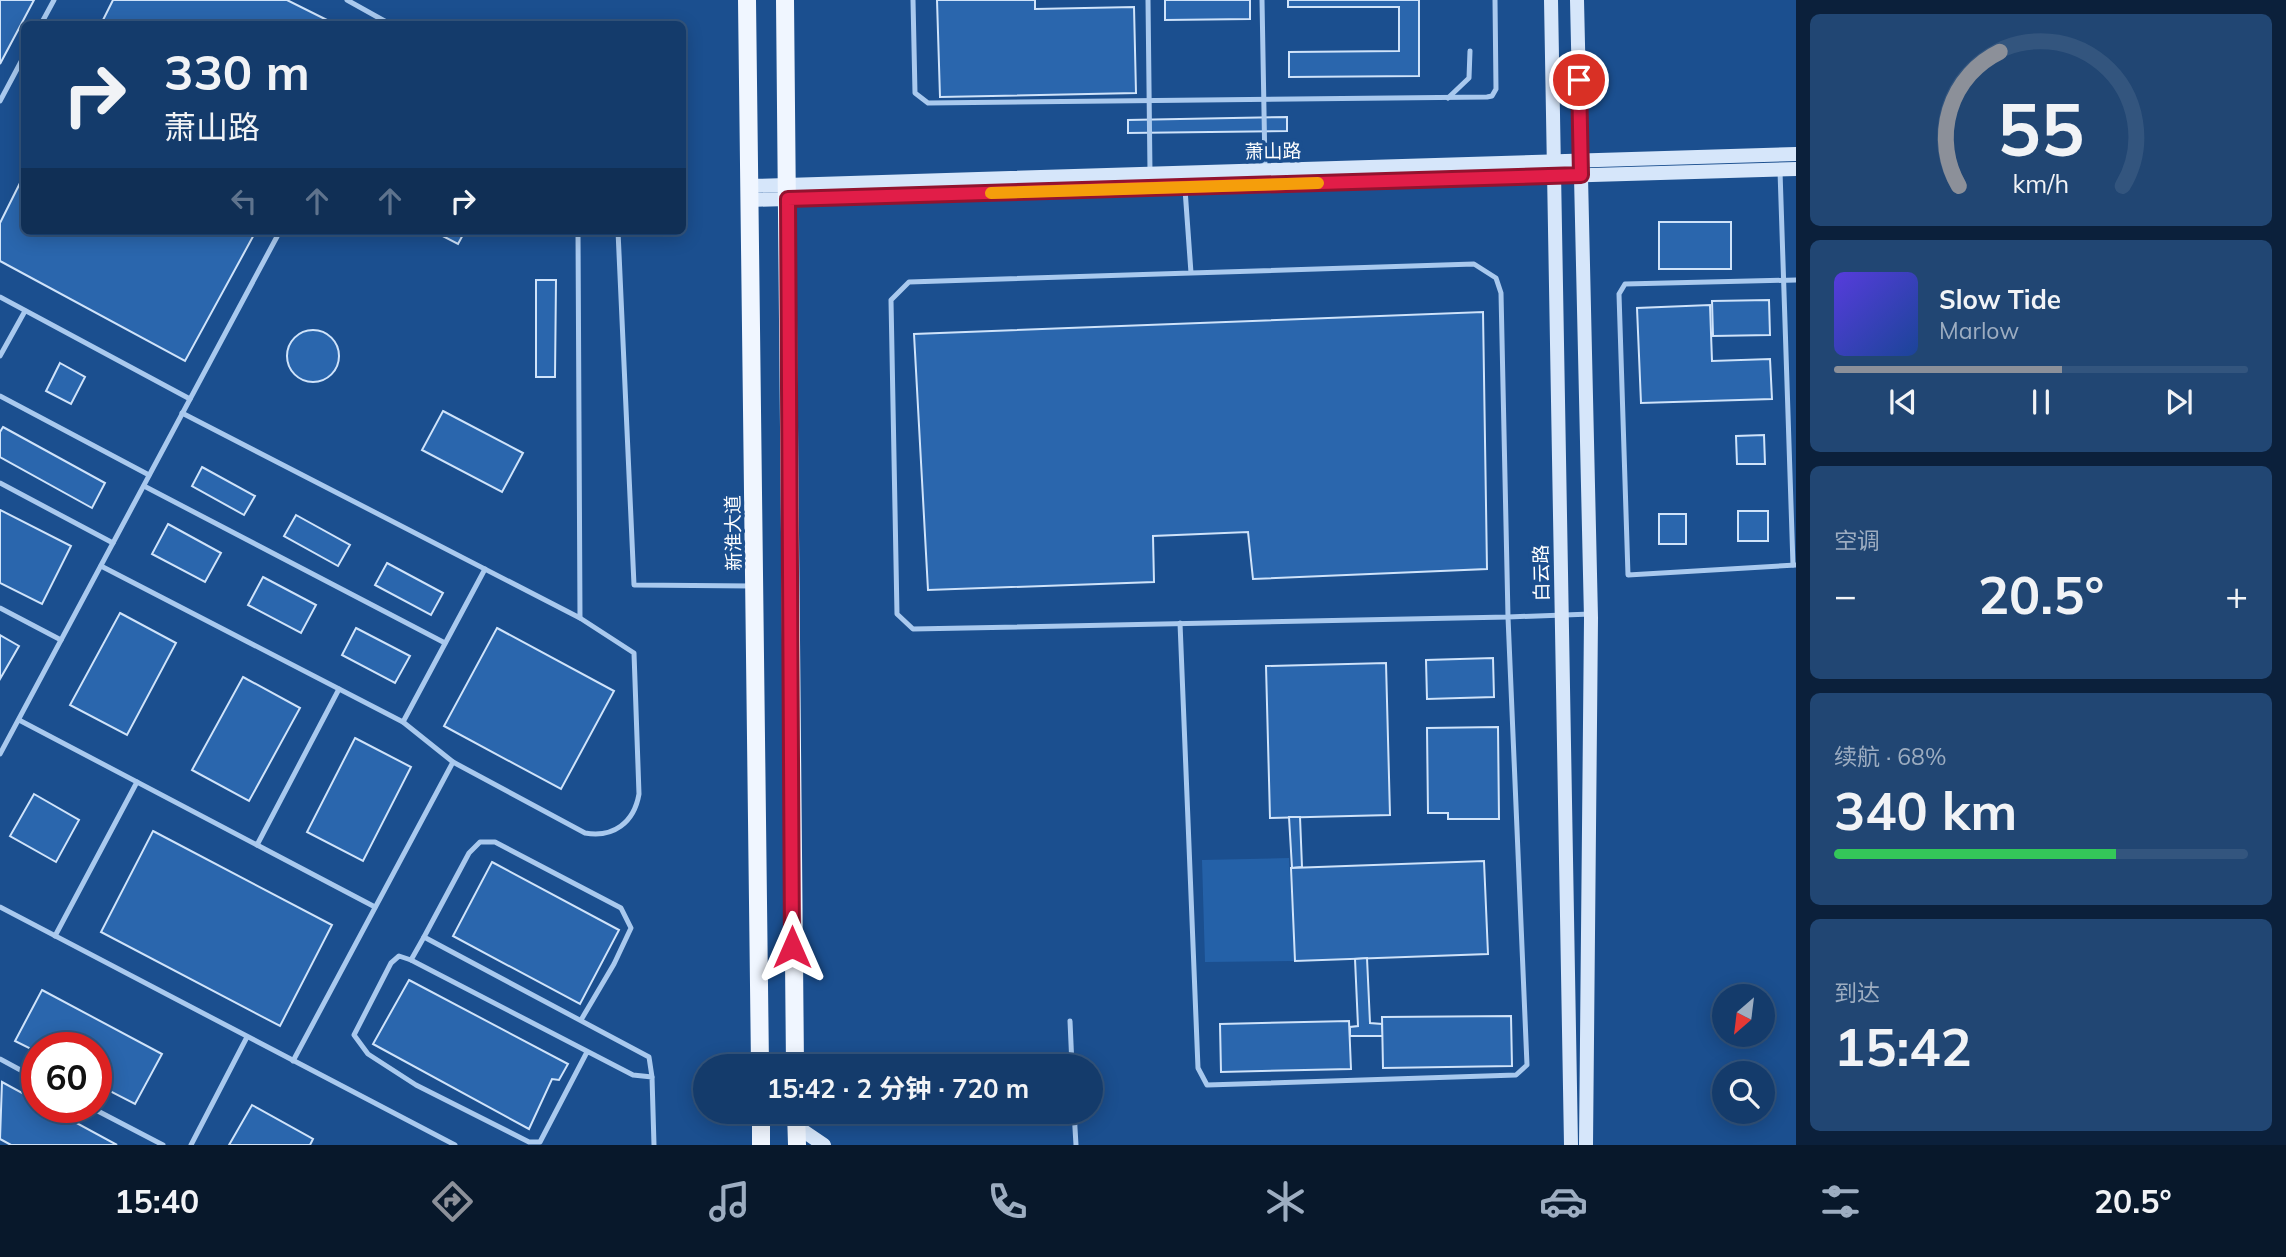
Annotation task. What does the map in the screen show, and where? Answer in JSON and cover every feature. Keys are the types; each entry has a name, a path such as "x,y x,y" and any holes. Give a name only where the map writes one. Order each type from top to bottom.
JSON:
{"main road":[{"name":"新淮大道","path":"747,0 760,1054"},
{"path":"785,0 794,1054"},
{"path":"761,1124 761,1145"},
{"path":"796,1124 797,1145"}],"street":[{"name":"白云路","path":"1551,0 1571,1145"},
{"path":"1577,0 1591,614 1586,1145"},
{"name":"萧山路","path":"750,193 1185,187 1553,169 1780,162 1796,154"},
{"name":"萧山路","path":"1780,162 1796,169"},
{"name":"萧山路","path":"788,192 1150,172 1553,169"},
{"path":"801,1124 824,1145"}],"lane":[{"path":"43,21 54,0"},
{"path":"347,0 385,21"},
{"path":"913,0 915,93 929,103 1487,97 1492,96 1496,89 1495,0"},
{"path":"1148,0 1150,172"},
{"path":"1262,0 1265,170"},
{"path":"1448,98 1469,78 1470,51"},
{"path":"0,101 21,61"},
{"path":"1780,162 1783,280 1794,565 1628,575 1619,294 1625,284 1783,280 1796,280"},
{"path":"1184,172 1191,273"},
{"path":"1,750 278,235"},
{"path":"578,235 580,618"},
{"path":"618,235 634,585 755,586"},
{"path":"1180,624 1198,1068 1206,1085 1517,1075 1527,1065 1508,617 1501,293 1496,278 1474,264 909,282 891,300 897,614 913,629 1508,617 1591,614"},
{"path":"0,297 190,400"},
{"path":"0,356 25,311"},
{"path":"0,397 149,475"},
{"path":"101,566 402,722 453,762 585,833 610,832 631,818 639,794 634,653 580,618 183,413"},
{"path":"0,483 113,543"},
{"path":"144,486 445,643"},
{"path":"402,722 485,569"},
{"path":"0,608 61,640"},
{"path":"257,845 340,689"},
{"path":"19,720 375,907"},
{"path":"293,1061 453,762"},
{"path":"55,936 137,782"},
{"path":"411,960 470,853 480,842 495,842 621,908 631,928 614,964 581,1020"},
{"path":"0,907 455,1145"},
{"path":"424,937 649,1056 654,1145"},
{"path":"587,1052 540,1142 529,1142 416,1085 368,1054 355,1035 391,963 399,956 633,1075 652,1077"},
{"path":"1070,1021 1071,1054"},
{"path":"191,1145 247,1037"},
{"path":"0,1059 21,1070"},
{"path":"112,1118 163,1145"},
{"path":"1075,1124 1076,1145"}],"shaded area":[{"path":"1289,858 1295,961 1205,962 1202,860"}],"building":[{"path":"0,0 34,0 21,21 0,64"},
{"path":"113,0 287,0 329,21 102,21"},
{"path":"937,0 1035,0 1035,9 1134,7 1136,93 940,97"},
{"path":"1165,0 1250,0 1250,19 1165,20"},
{"path":"1288,0 1419,0 1419,76 1289,77 1289,52 1399,51 1399,7 1288,7"},
{"path":"1287,117 1287,131 1128,133 1128,120"},
{"path":"21,181 21,235 254,235 185,361 0,261 0,223"},
{"path":"1659,222 1731,222 1731,269 1659,269"},
{"path":"441,235 463,235 458,244"},
{"path":"536,280 556,280 555,377 536,377"},
{"path":"1769,300 1770,335 1713,336 1712,301"},
{"path":"1710,305 1712,361 1770,359 1772,399 1641,403 1637,308"},
{"path":"1483,312 1487,569 1253,579 1248,532 1153,536 1154,582 928,590 914,334"},
{"path":"313,330 323,332 331,338 337,346 337,366 331,374 323,380 313,382 303,380 295,374 289,366 287,356 289,346 295,338 303,332"},
{"path":"60,363 85,377 71,404 46,391"},
{"path":"443,411 523,453 502,492 422,450"},
{"path":"3,427 105,483 92,508 0,457 0,432"},
{"path":"1764,435 1765,464 1737,464 1736,436"},
{"path":"202,467 255,496 244,515 192,486"},
{"path":"0,510 71,546 42,604 0,583"},
{"path":"1738,511 1768,511 1768,541 1738,541"},
{"path":"1659,514 1686,514 1686,544 1659,544"},
{"path":"296,515 350,545 338,566 284,536"},
{"path":"168,524 221,553 205,582 152,554"},
{"path":"387,563 443,593 431,615 375,585"},
{"path":"263,577 316,605 301,633 248,605"},
{"path":"120,613 176,643 127,735 70,705"},
{"path":"356,628 410,656 395,683 342,655"},
{"path":"497,628 614,691 561,789 444,726"},
{"path":"0,635 19,646 0,679"},
{"path":"1493,658 1494,697 1427,699 1426,660"},
{"path":"1386,663 1390,815 1270,818 1266,666"},
{"path":"243,677 300,708 249,801 192,770"},
{"path":"1498,727 1499,819 1448,819 1448,813 1428,813 1427,728"},
{"path":"355,738 411,767 363,861 307,832"},
{"path":"34,794 79,820 56,862 10,836"},
{"path":"1289,817 1300,817 1302,867 1292,868"},
{"path":"153,831 332,925 280,1026 101,932"},
{"path":"1484,861 1488,954 1295,961 1291,868"},
{"path":"492,862 619,930 580,1004 453,936"},
{"path":"1367,958 1370,1023 1382,1024 1383,1036 1350,1036 1350,1027 1358,1026 1355,959"},
{"path":"409,980 568,1064 559,1080 552,1079 529,1129 373,1044"},
{"path":"42,990 162,1054 135,1104 112,1092 112,1032 21,1032 21,1044 15,1041"},
{"path":"1511,1016 1512,1066 1383,1068 1382,1017"},
{"path":"1349,1021 1351,1069 1221,1072 1220,1024"},
{"path":"2,1082 21,1092 21,1123 77,1123 117,1145 11,1145 0,1139"},
{"path":"252,1105 313,1139 310,1145 229,1145"}],"slow traffic":[{"path":"991,193 1318,183"}],"route":[{"path":"792,947 788,199 1581,175 1579,80"}]}
